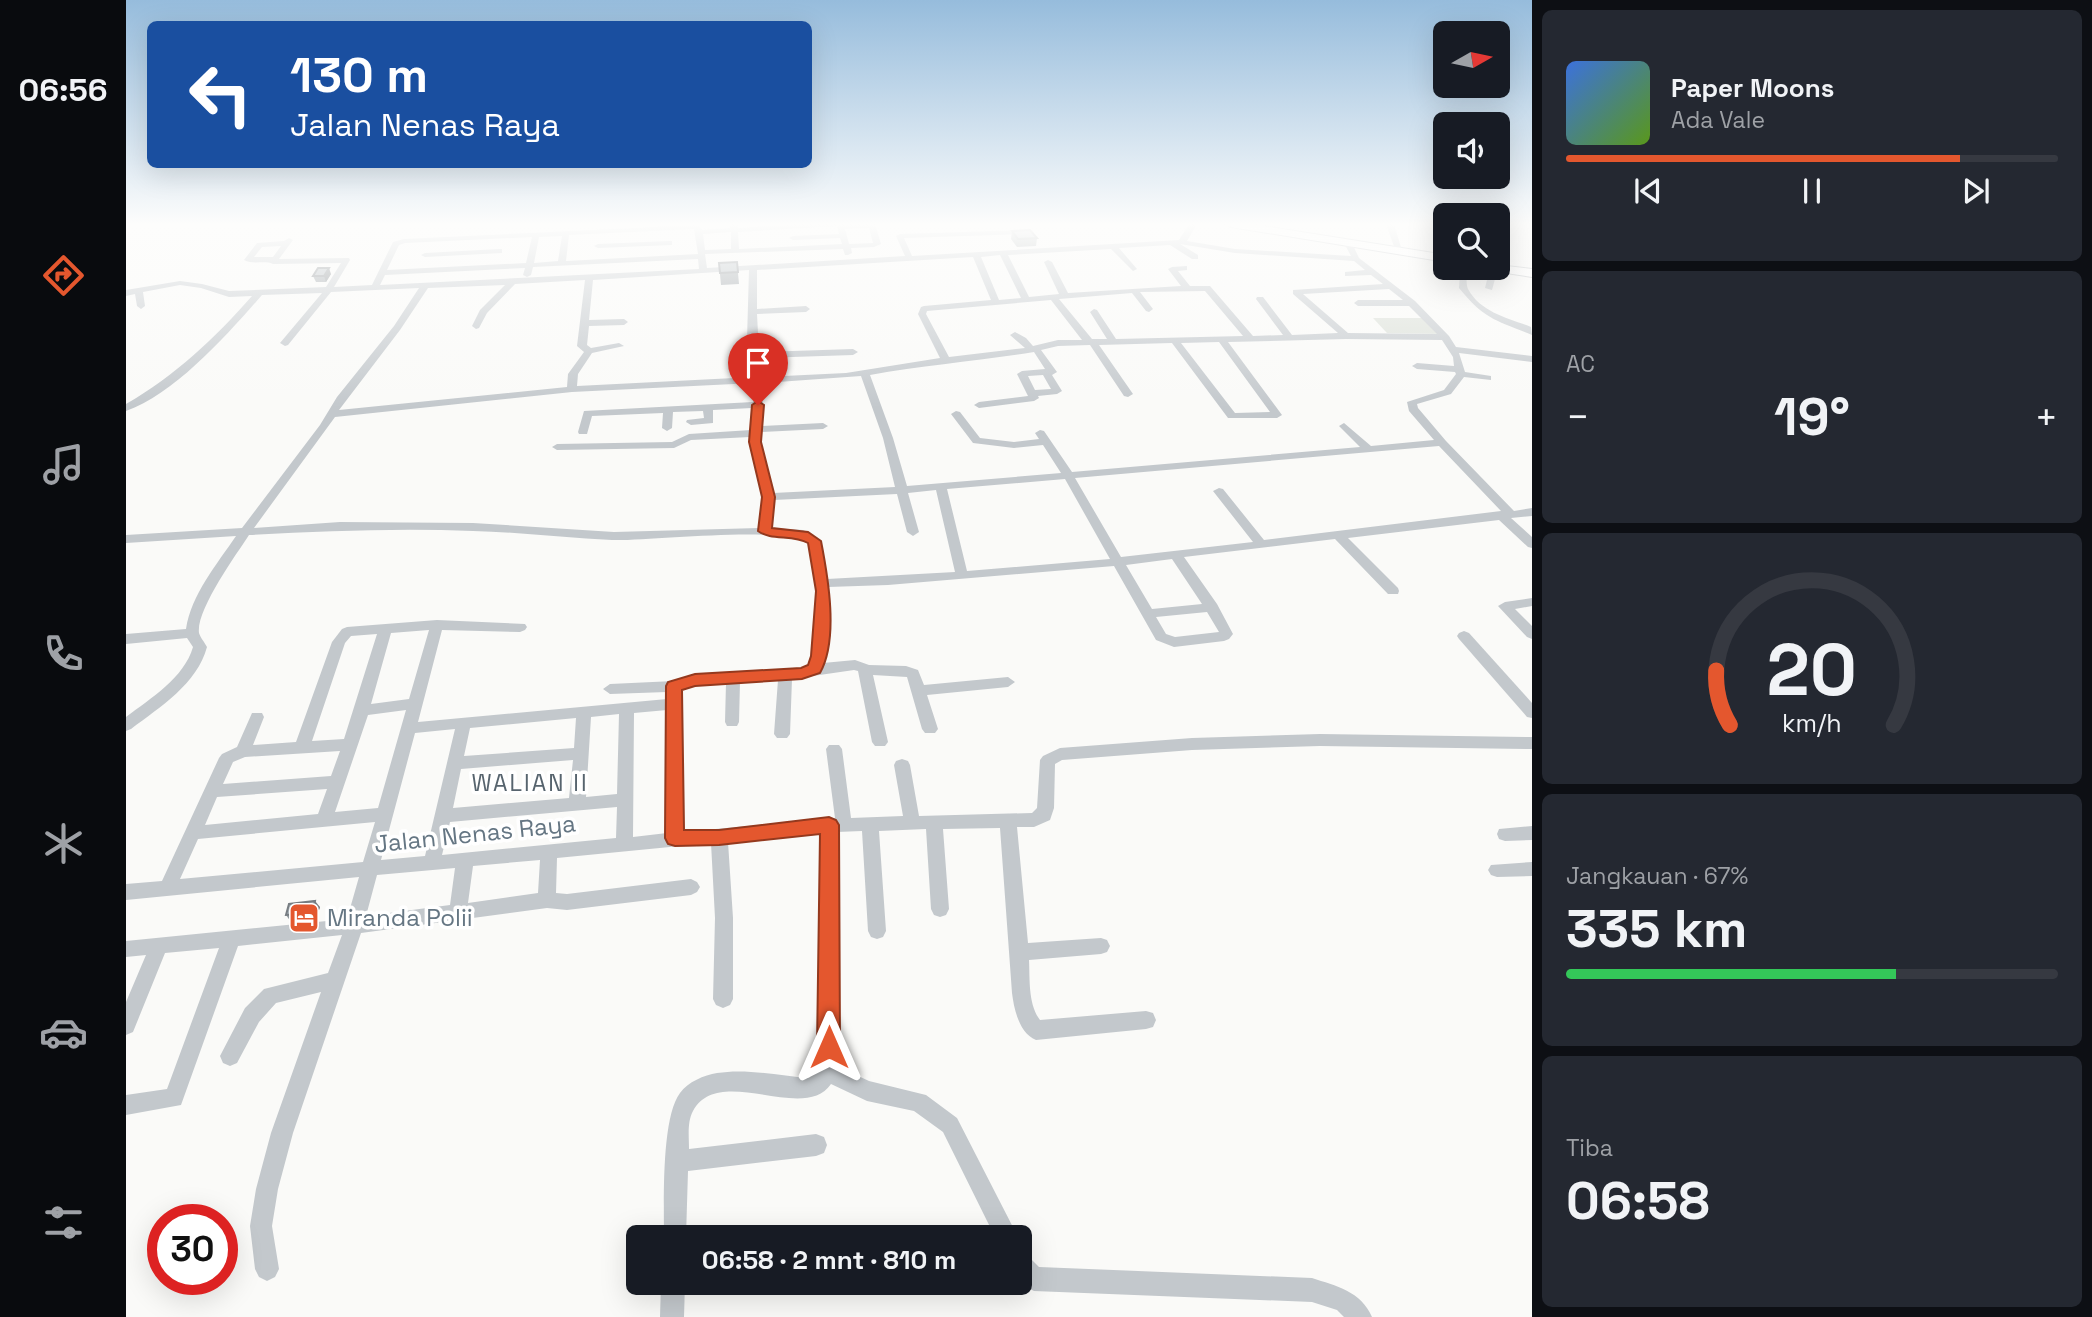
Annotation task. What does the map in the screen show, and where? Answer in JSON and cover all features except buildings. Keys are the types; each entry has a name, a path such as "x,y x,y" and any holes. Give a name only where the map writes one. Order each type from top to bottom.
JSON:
{"street":[{"path":"126,293 166,285"},
{"path":"198,285 223,293 258,293 401,285"},
{"path":"291,291 295,285"},
{"path":"285,343 331,285"},
{"path":"126,725 196,663 200,647 192,634 197,613 211,586 245,531 333,414 344,394 389,341 425,285"},
{"path":"477,326 483,312 510,285"},
{"path":"588,285 582,346 589,351 619,346"},
{"path":"753,285 753,355 759,380 756,431 758,458 768,497 765,531"},
{"path":"989,285 996,303"},
{"path":"1019,285 1026,300"},
{"path":"1059,285 1065,297"},
{"path":"1463,285 1494,317 1521,325 1532,332"},
{"path":"1346,336 1296,292 1390,286 1437,325 1453,349 1461,372 1458,383 1443,395 1412,402 1413,409 1532,544"},
{"path":"946,361 922,311 1134,290 1208,289 1252,340"},
{"path":"139,290 141,306"},
{"path":"1134,290 1149,309"},
{"path":"126,408 179,375 219,338 258,293"},
{"path":"1053,297 1091,342 1128,394"},
{"path":"1260,299 1290,338"},
{"path":"1359,303 1412,303"},
{"path":"752,312 806,309"},
{"path":"1094,312 1113,342"},
{"path":"583,323 624,322"},
{"path":"979,405 1028,401 1034,398 1021,374 1052,371 1024,340 1015,335"},
{"path":"333,414 572,389 865,373 1033,350 1058,343 1346,336 1444,337"},
{"path":"1175,341 1231,415 1278,415 1222,340"},
{"path":"1453,349 1532,359"},
{"path":"572,389 573,374 589,351"},
{"path":"753,355 853,352"},
{"path":"1418,366 1488,378"},
{"path":"1032,393 1057,391 1046,372"},
{"path":"865,373 888,438 913,533"},
{"path":"583,432 588,413 758,405"},
{"path":"691,422 709,421 708,407"},
{"path":"667,428 668,409"},
{"path":"956,414 977,441 1014,445 1043,438 1068,475 1161,637 1169,641 1224,636 1226,631 1212,607 1176,555"},
{"path":"557,447 674,445 689,437 823,426"},
{"path":"1344,426 1369,450"},
{"path":"768,497 941,487 1441,443"},
{"path":"941,487 962,575"},
{"path":"1219,491 1261,544"},
{"path":"822,583 1116,562 1532,512"},
{"path":"126,539 364,526 473,527 625,536 765,531 812,538 822,583 819,656 814,669"},
{"path":"1338,535 1393,592"},
{"path":"1532,602 1505,606 1532,634"},
{"path":"1147,614 1212,607"},
{"path":"302,748 340,638 347,632 437,625 520,627"},
{"path":"267,1269 261,1226 267,1189 282,1133 354,926 437,625"},
{"path":"324,821 362,710 385,629"},
{"path":"126,639 192,634"},
{"path":"1464,636 1532,713"},
{"path":"610,689 674,686 688,681 785,675 855,665 866,670 910,672 920,691 930,729"},
{"path":"866,670 880,742"},
{"path":"782,734 785,675"},
{"path":"732,722 733,678"},
{"path":"920,691 1009,681"},
{"path":"674,686 675,838"},
{"path":"362,710 416,704"},
{"path":"409,729 673,704"},
{"path":"624,844 628,709"},
{"path":"577,804 584,713"},
{"path":"243,751 257,717"},
{"path":"432,863 464,723"},
{"name":"Jalan Nenas Raya","path":"126,892 675,838 719,838 836,825 1034,820 1044,815 1048,802 1045,768 1048,760 1060,754 1192,744 1320,740 1530,746"},
{"path":"167,889 227,758 243,751 349,745"},
{"path":"675,1225 682,1107 689,1095 700,1088 727,1082 809,1088 818,1085 827,1072 836,825 834,748"},
{"path":"455,763 580,753"},
{"path":"902,765 912,822"},
{"path":"210,791 337,782"},
{"path":"443,816 624,800"},
{"path":"193,833 384,814"},
{"path":"934,821 940,909"},
{"path":"1008,822 1023,1007 1029,1023 1036,1030 1146,1020"},
{"path":"870,824 877,931"},
{"path":"1505,834 1532,833"},
{"path":"719,838 724,918 723,999"},
{"path":"547,900 549,852"},
{"path":"458,912 465,860"},
{"path":"1497,870 1532,869"},
{"path":"126,949 354,926 547,900 567,902 691,887"},
{"path":"126,1105 174,1098 231,940"},
{"path":"126,1026 159,946"},
{"path":"1019,950 1045,951 1101,946"},
{"path":"230,1056 252,1016 271,995 336,980"},
{"path":"827,1072 867,1091 919,1102 950,1125 1001,1225"},
{"path":"678,1161 816,1145"},
{"path":"1032,1277 1312,1290 1345,1301 1360,1317"},
{"path":"672,1317 673,1295"}],"shaded area":[{"path":"1373,318 1428,318 1442,334 1387,333"}],"place":[{"name":"Miranda Polii","path":"304,918"}],"district":[{"name":"WALIAN II","path":"530,783"}],"route":[{"path":"758,405 755,442 768,497 765,531 803,534 814,541 823,591 819,656 814,669 808,672 695,680 674,686 675,838 719,838 829,825 829,1047"}]}
